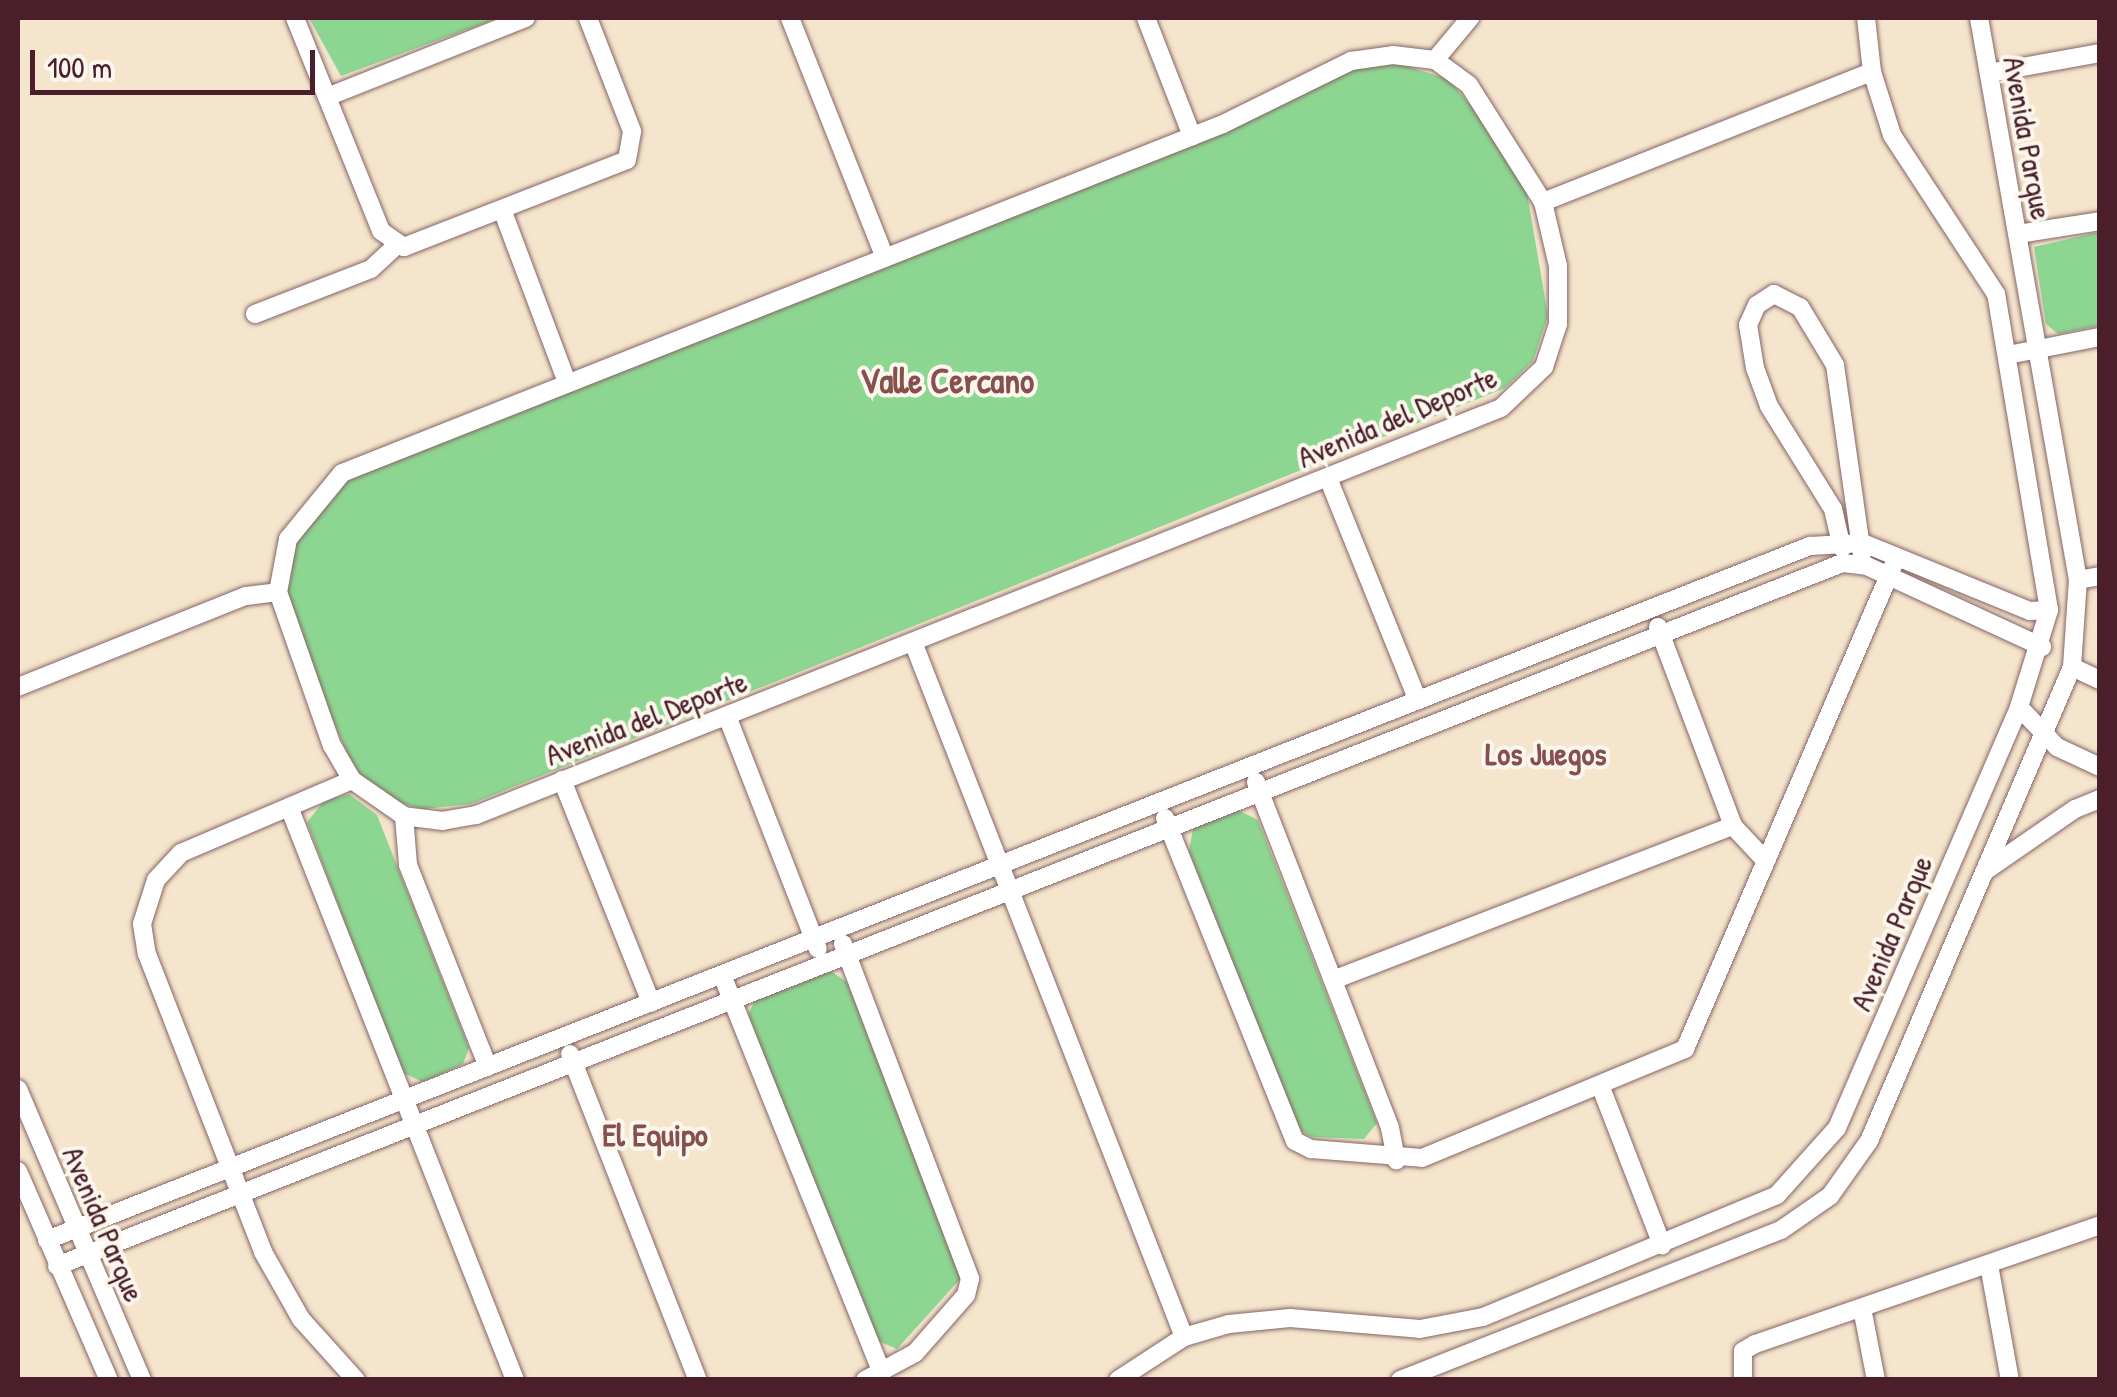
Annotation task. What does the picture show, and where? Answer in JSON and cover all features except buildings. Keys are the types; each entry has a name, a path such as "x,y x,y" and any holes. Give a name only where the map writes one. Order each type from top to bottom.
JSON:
{"street":[{"path":"295,18 381,231 396,246 415,247 618,166 633,150 632,130 588,18"},
{"path":"327,97 526,18"},
{"path":"790,18 884,256"},
{"path":"1146,18 1192,136"},
{"path":"488,1067 408,864 404,816 352,780 325,728 278,592 281,563 298,522 342,473 566,380 1192,136 1351,61 1392,55 1435,60 1470,18"},
{"name":"Avenida Parque","path":"1118,1380 1184,1337 1229,1324 1290,1318 1388,1329 1447,1326 1662,1245 1777,1195 1826,1148 2019,708 2042,648 2048,610 2008,355 1991,280 1903,157 1872,72 1866,18"},
{"name":"Avenida Parque","path":"1400,1380 1808,1216 1852,1170 1870,1141 1980,875 2072,667 2078,580 1980,18"},
{"path":"1989,73 2100,53"},
{"name":"Avenida del Deporte","path":"404,816 461,819 1483,416 1532,382 1558,324 1558,266 1543,202 1482,102 1435,60"},
{"path":"1543,202 1872,72"},
{"path":"503,212 566,380"},
{"path":"2018,234 2100,220"},
{"path":"256,314 371,270 396,246"},
{"path":"1774,294 1800,306 1836,366 1863,543 1852,564 1828,498 1769,406 1754,368 1748,325 1757,305 1774,294"},
{"path":"2008,355 2100,337"},
{"path":"1328,478 1418,701"},
{"path":"46,1240 1652,612 1810,546 1842,541 1863,543 2030,610 2048,610"},
{"path":"1159,804 1295,1141 1311,1149 1396,1160 1422,1158 1686,1049 1898,556"},
{"path":"57,1266 1260,791 1852,564 1889,576 2042,648"},
{"path":"2078,580 2100,576"},
{"path":"18,687 246,596 278,592"},
{"path":"1652,612 1733,826 1765,860"},
{"path":"913,642 1184,1337"},
{"path":"2072,667 2100,680"},
{"path":"2019,708 2042,736 2100,767"},
{"path":"727,716 824,963"},
{"path":"1250,768 1396,1160"},
{"path":"352,780 181,854 156,880 143,912 147,954 242,1194 288,1298 356,1380"},
{"path":"562,780 651,1003"},
{"path":"1980,875 2036,833 2100,800"},
{"path":"290,806 515,1380"},
{"path":"1332,980 1733,826"},
{"path":"1933,904 1963,918"},
{"path":"722,975 873,1376 915,1353 966,1295 970,1279 838,930"},
{"path":"564,1039 698,1380"},
{"path":"1600,1085 1662,1245"},
{"name":"Avenida Parque","path":"18,1089 142,1380"},
{"name":"Avenida Parque","path":"18,1172 109,1380"},
{"path":"1743,1380 1744,1352 1755,1344 2100,1225"},
{"path":"1989,1265 2010,1380"},
{"path":"1862,1308 1876,1380"}],"green space":[{"path":"309,18 498,18 341,76"},
{"path":"1393,62 1448,79 1491,129 1527,193 1548,316 1533,361 1505,388 471,804 423,809 396,802 363,778 348,756 284,602 295,543 350,475 1335,72"},
{"path":"2099,232 2099,326 2058,334 2046,324 2034,247"},
{"path":"349,794 377,815 469,1048 463,1064 423,1082 401,1072 307,822 324,801"},
{"path":"1238,810 1258,820 1377,1123 1364,1139 1312,1137 1298,1129 1189,851 1193,829"},
{"path":"829,970 847,982 961,1278 897,1349 876,1340 748,1014 756,999"}],"district":[{"name":"Valle Cercano","path":"947,381"},
{"name":"Los Juegos","path":"1546,754"},
{"name":"El Equipo","path":"655,1135"}]}
